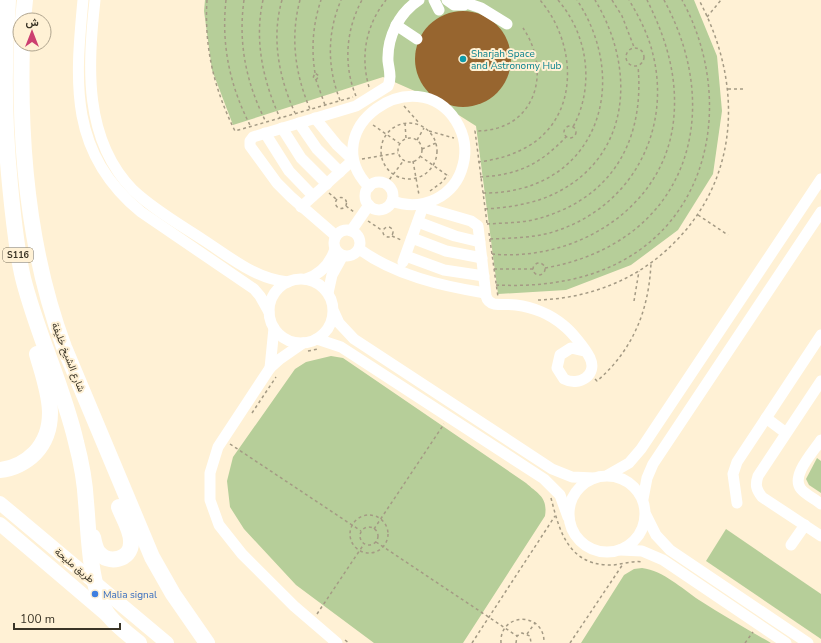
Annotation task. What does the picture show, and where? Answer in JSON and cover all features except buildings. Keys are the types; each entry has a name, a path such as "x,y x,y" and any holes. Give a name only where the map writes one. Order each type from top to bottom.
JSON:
{"highway":[{"name":"شارع الشيخ خليفة","path":"8,0 5,91 8,168 17,246 32,309 71,421 80,460 86,500 89,544 95,582 108,616"},
{"path":"24,12 25,0"},
{"name":"شارع الشيخ خليفة","path":"22,52 23,133 33,224 48,299 58,331 152,557 174,594 207,643"},
{"path":"0,470 13,467 31,456 39,449 48,430 50,408 31,330 32,309"},
{"path":"76,376 77,389 131,539 131,545 126,555 115,560 109,559 99,553 94,542 91,514 86,500"},
{"path":"108,616 139,643"},
{"path":"198,628 214,643"}],"main road":[{"name":"طريق مليحة","path":"0,503 167,643"},
{"name":"طريق مليحة","path":"0,524 108,616"}],"street":[{"path":"83,0 79,45 78,96 86,135 103,170 126,200 141,212 254,289 260,296 269,312 274,328 274,371"},
{"path":"95,0 91,75 93,113 104,147 122,177 134,190 150,204 253,273 275,281 288,282 306,279 323,270 340,252"},
{"path":"336,236 301,207 277,183 250,146 250,141 265,127 312,114 356,106 388,86 391,77 388,60 389,48 396,25 403,14 419,0"},
{"path":"447,0 457,6 463,2 490,13 507,24"},
{"path":"396,25 417,39"},
{"path":"368,187 359,175 354,142 360,125 380,105 392,99 413,96 427,99 440,105 455,119 461,131 465,145 465,158 461,172 450,189 436,200 422,200 408,205 392,201"},
{"path":"312,114 337,145 357,156"},
{"path":"297,118 317,149 340,172"},
{"path":"281,123 301,158 327,184"},
{"path":"265,127 282,162 296,180 313,196"},
{"path":"301,207 357,156"},
{"path":"608,476 629,463 641,449 821,179"},
{"path":"354,233 367,220 371,207 365,196 368,187 378,182 386,184 392,191 392,201 384,209 371,207"},
{"path":"422,200 475,223 479,228 485,241 487,256 484,276 487,299 494,304 526,307 554,318 568,329 584,351 591,362 588,375 577,382 568,382 561,376 557,368 558,359 563,352 571,348 584,351"},
{"path":"400,271 418,222 422,200"},
{"path":"354,233 371,207"},
{"path":"643,499 647,478 653,464 821,212"},
{"path":"418,222 442,232 485,241"},
{"path":"341,231 354,233 360,243 359,248 351,255 340,252 334,243 336,236 341,231"},
{"path":"412,238 446,251 487,256"},
{"path":"359,248 378,261 400,271 439,284 486,293"},
{"path":"340,252 332,275 328,293 339,323 354,339 552,469 572,477 594,478 608,476 619,477 629,482 637,489 643,499 646,514 656,535 670,550 808,643"},
{"path":"406,256 444,270 484,276"},
{"path":"306,279 315,282 328,293"},
{"path":"269,312 274,294 280,287 288,282"},
{"path":"334,312 329,328 317,339 304,347 286,354 218,447 210,473 210,500 219,525 242,554 294,606 338,643"},
{"path":"274,328 281,337 304,347"},
{"path":"737,503 733,479 734,467 821,335"},
{"path":"317,339 341,347 544,479 560,495 575,536 586,546 600,552 620,550 642,552 663,560 786,643"},
{"path":"820,382 758,476 756,486 762,497 821,536"},
{"path":"766,418 786,433"},
{"path":"821,440 799,473 797,482 802,490 821,504"},
{"path":"568,517 572,497 578,489 594,478"},
{"path":"620,550 630,545 639,536 644,526 646,514"},
{"path":"791,545 805,525"}],"path":[{"path":"208,0 208,46 213,73 220,99 235,131 251,126 265,127 281,123 312,114 326,105 356,96 350,79 348,50 352,23 362,0"},
{"path":"226,0 225,39 229,70 242,108 251,126"},
{"path":"244,0 242,34 246,70 265,127"},
{"path":"263,0 260,24 261,54 266,80 281,123"},
{"path":"282,0 277,24 278,55 285,88 297,118"},
{"path":"300,0 295,29 296,58 299,79 312,114"},
{"path":"321,0 315,20 313,41 315,73 312,76 316,80 326,105"},
{"path":"340,100 333,78 330,47 332,27 341,0"},
{"path":"370,91 365,72 365,45 373,21 386,0"},
{"path":"478,162 506,156 526,148 546,131 562,106 568,82 567,54 557,25 540,0"},
{"path":"480,177 509,174 528,168 547,156 566,137 570,138 575,135 573,126 584,98 585,62 576,27 558,0"},
{"path":"483,193 519,189 550,176 562,168 578,152 592,130 602,103 604,70 600,50 593,29 577,0"},
{"path":"485,209 529,203 555,193 584,174 593,166 606,146 619,110 622,83 619,57 614,39 595,0"},
{"path":"612,0 626,26 634,48"},
{"path":"485,241 535,236 578,222 610,200 637,169 652,134 656,110 657,85 654,60 647,36 629,0"},
{"path":"487,256 536,253 561,247 585,238 611,224 626,212 653,179 662,162 671,134 674,92 671,65 665,40 647,0"},
{"path":"494,269 533,269 538,274 544,272 545,268 591,255 626,236 655,210 669,190 681,169 691,132 692,87 682,40 664,0"},
{"path":"496,285 524,286 552,283 581,277 610,267 632,255 649,242 666,225 681,206 697,177 704,155 709,131 710,106 709,81 704,55 695,29 682,0"},
{"path":"536,300 571,297 594,291 616,283 639,271 651,263 678,240 698,215 717,179 724,154 728,124 728,89 721,54 699,0"},
{"path":"707,17 721,0"},
{"path":"523,28 532,42 537,58 538,75 534,94 522,114 509,123 495,129 475,131 487,224 532,220 566,208 599,185 622,157 634,132 638,103 638,66 643,61 644,56 641,50 634,48"},
{"path":"634,48 627,53 627,60 631,65 638,66"},
{"path":"315,73 319,76 316,80"},
{"path":"728,89 746,89"},
{"path":"402,104 421,126"},
{"path":"370,123 399,143"},
{"path":"405,124 406,138"},
{"path":"405,124 421,126 429,131 436,143 437,156 434,166 426,174 416,179 406,179 393,174 384,165 381,156 382,144 387,134 395,127 405,124"},
{"path":"566,137 564,134 564,128 573,126"},
{"path":"417,140 424,127"},
{"path":"429,131 458,139"},
{"path":"406,138 417,140 422,149 420,156 413,161 404,160 398,153 399,143 406,138"},
{"path":"422,149 436,143"},
{"path":"357,156 362,159 398,153"},
{"path":"420,156 448,176"},
{"path":"386,184 404,160"},
{"path":"413,161 422,200"},
{"path":"429,192 450,173"},
{"path":"415,196 422,200"},
{"path":"340,197 344,198 347,202 346,206 342,208 338,207 335,203 336,199 340,197"},
{"path":"698,215 728,235"},
{"path":"367,220 383,231 386,237 393,234 392,230 389,228 386,228 383,231"},
{"path":"488,232 485,241 487,256 494,269 498,298"},
{"path":"533,269 536,264 540,263 543,264 545,268"},
{"path":"588,375 597,381 618,361 634,337 642,319 647,299 651,263"},
{"path":"634,301 639,271"},
{"path":"304,347 324,349"},
{"path":"251,414 274,371"},
{"path":"374,529 446,422"},
{"path":"227,449 230,444 362,531"},
{"path":"372,515 381,519 386,526 388,535 384,547 370,553 359,550 351,541 350,533 352,525 363,516 372,515"},
{"path":"472,643 555,516 564,539 583,558 599,564 623,564 570,643"},
{"path":"366,528 374,529 378,536 376,542 370,545 364,544 360,539 362,531 366,528"},
{"path":"376,542 517,636"},
{"path":"316,615 364,544"},
{"path":"501,643 501,636 505,628 516,620 526,619 535,623 542,630 544,643"},
{"path":"527,634 535,623"},
{"path":"745,643 754,630"},
{"path":"517,636 521,633 527,634 530,637 531,643"},
{"path":"516,643 517,636"}],"green space":[{"path":"205,0 694,0 717,56 722,111 713,174 678,230 631,265 566,290 498,294 476,126 435,100 383,77 233,125 212,70 204,11"},
{"path":"331,356 343,358 526,483 541,496 545,504 545,516 463,643 374,643 296,585 244,529 230,507 227,481 233,457 295,369 306,362"},
{"path":"817,458 821,461 821,493 809,485 806,479"},
{"path":"726,529 821,594 821,639 706,561"},
{"path":"642,568 665,576 708,606 771,643 581,643 624,575 634,569"}],"place":[{"name":"Sharjah Space and Astronomy Hub","path":"463,59"},
{"name":"Malia signal","path":"95,594"}]}
